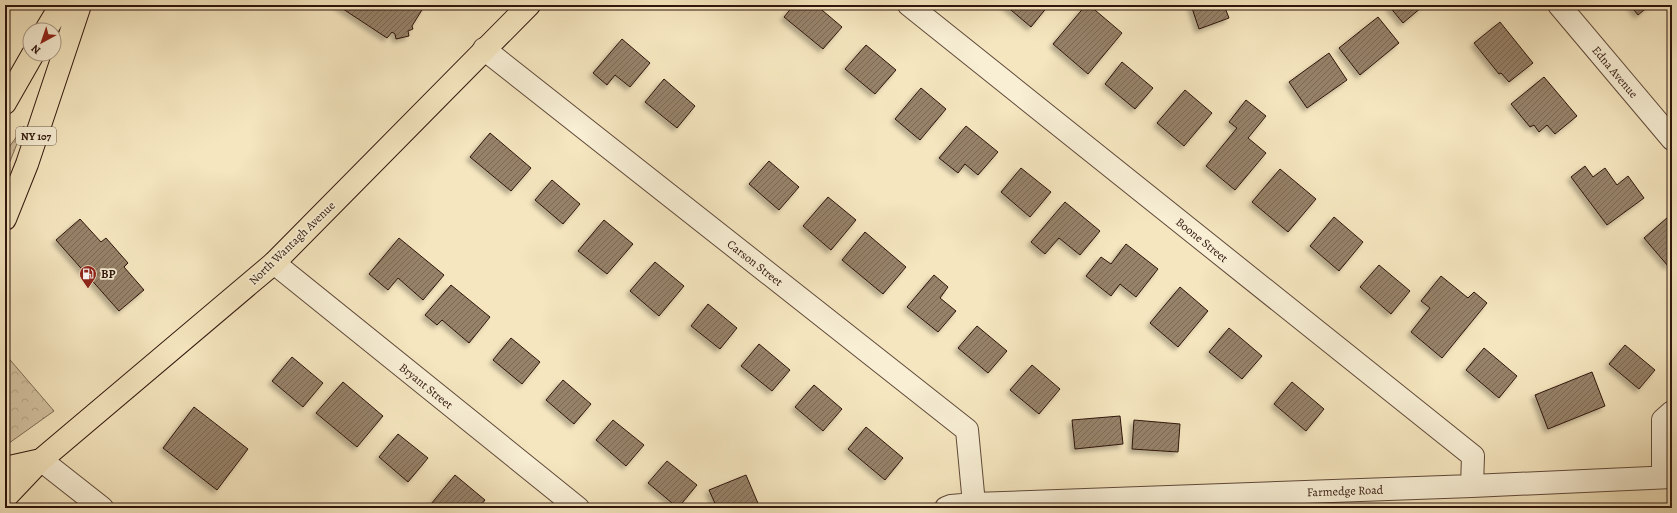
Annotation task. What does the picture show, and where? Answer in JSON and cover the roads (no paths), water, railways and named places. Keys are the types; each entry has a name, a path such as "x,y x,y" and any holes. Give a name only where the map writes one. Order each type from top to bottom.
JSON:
{"main road":[{"path":"51,22 61,5"},
{"name":"NY 107","path":"5,219 27,164 80,5"},
{"name":"North Wantagh Avenue","path":"5,498 41,460 274,263 529,5"},
{"path":"5,102 28,62"},
{"path":"5,468 41,460"}],"street":[{"name":"Boone Street","path":"909,5 1473,456 1472,486"},
{"name":"Edna Avenue","path":"1559,5 1672,140"},
{"name":"Carson Street","path":"484,49 967,430 974,504"},
{"name":"Bryant Street","path":"274,263 578,508"},
{"path":"1668,477 1663,420 1672,412"},
{"path":"41,460 102,508"},
{"name":"Farmedge Road","path":"946,508 951,506 974,504 1472,486 1668,477"}],"place":[{"name":"BP","path":"88,289"}]}
